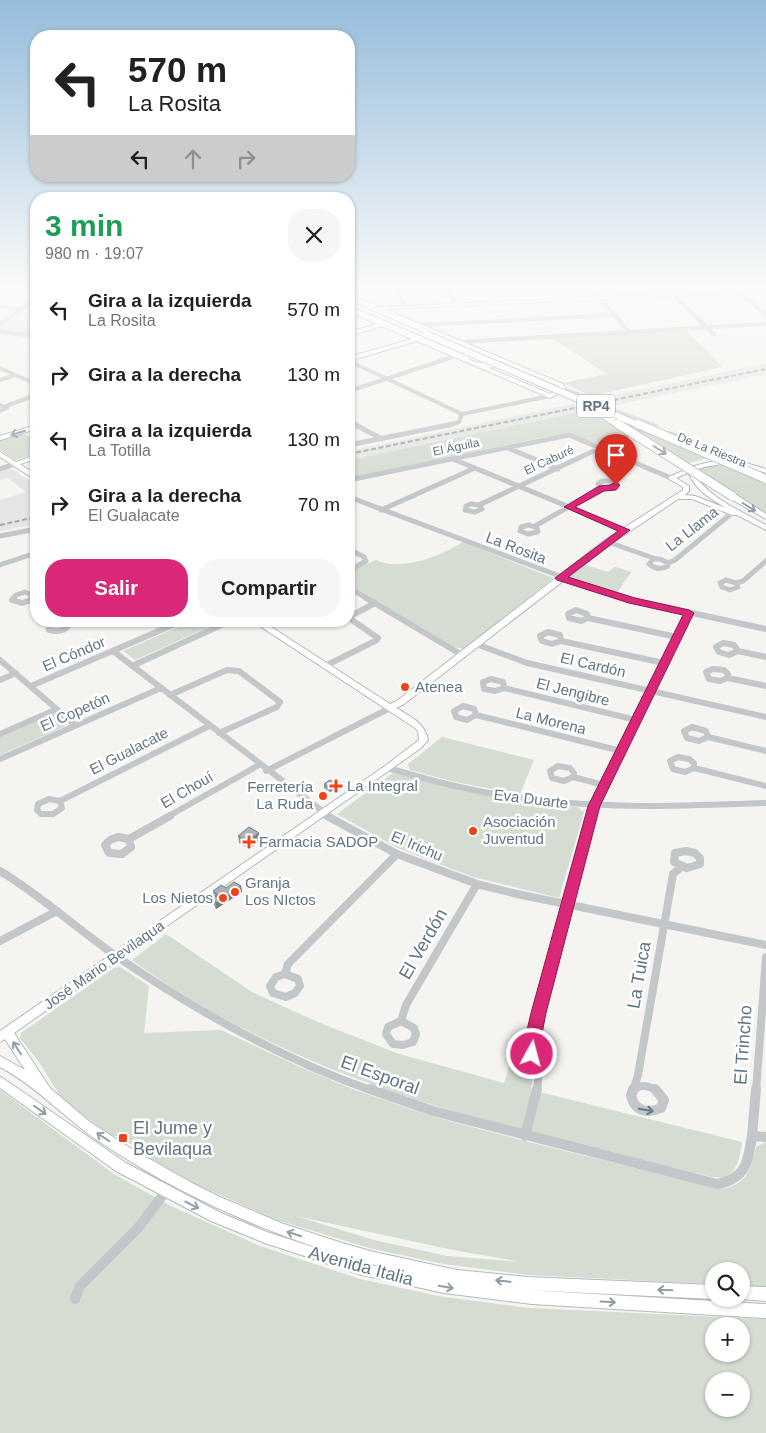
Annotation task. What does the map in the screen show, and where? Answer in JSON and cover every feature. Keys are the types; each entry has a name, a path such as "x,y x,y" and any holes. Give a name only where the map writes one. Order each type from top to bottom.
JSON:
{"main road":[{"path":"457,354 467,360"},
{"name":"RP4","path":"462,354 597,412 766,517"},
{"name":"RP4","path":"464,354 766,479"},
{"path":"474,364 490,366 497,362 478,354"}],"street":[{"path":"355,358 367,354"},
{"path":"452,354 550,396"},
{"path":"486,354 582,396"},
{"path":"355,389 456,356"},
{"path":"355,363 462,414 550,396 562,387"},
{"path":"0,368 30,381"},
{"path":"0,380 15,375"},
{"path":"0,405 6,406 30,397"},
{"path":"0,411 6,409 6,406"},
{"path":"355,444 455,424 459,422 462,414"},
{"path":"355,425 382,439"},
{"path":"0,438 30,429"},
{"name":"El Caburé","path":"479,505 638,430 657,429"},
{"name":"De La Riestra","path":"657,429 766,472"},
{"name":"El Águila","path":"355,479 567,435 601,448"},
{"path":"507,447 558,469"},
{"path":"266,771 401,702 608,542 687,489 671,478 601,448"},
{"path":"0,454 30,474"},
{"path":"452,458 625,530"},
{"path":"0,468 30,459"},
{"path":"671,478 696,467 721,461 747,464"},
{"path":"696,467 692,474 696,484 743,516 766,528"},
{"path":"381,510 475,468"},
{"path":"535,526 602,488"},
{"path":"678,496 694,497 766,528"},
{"name":"La Rosita","path":"355,501 560,578 619,597 766,629"},
{"name":"La Llama","path":"668,563 732,513"},
{"path":"0,536 30,530"},
{"path":"608,542 668,563 668,566 662,569 650,566 649,562 656,559"},
{"path":"355,553 366,561 355,567"},
{"path":"0,565 30,555"},
{"path":"736,583 743,581 766,561"},
{"path":"355,591 462,655"},
{"path":"355,614 375,603"},
{"path":"525,1136 540,1082 539,1071 531,1048 566,906 594,806 689,613"},
{"path":"588,618 677,637"},
{"path":"325,666 377,640 378,638 355,621"},
{"path":"49,627 51,631 64,630 69,627"},
{"name":"El Cóndor","path":"31,686 168,627"},
{"path":"132,666 217,627"},
{"path":"265,627 390,708"},
{"path":"561,641 664,663"},
{"name":"El Cardón","path":"476,644 519,660 766,717"},
{"name":"El Irichu","path":"113,651 322,813 397,854 477,884 566,906 766,945"},
{"path":"738,651 766,657"},
{"path":"0,660 75,725"},
{"path":"170,695 227,670 234,669 280,702 277,706 219,733"},
{"path":"0,680 16,673"},
{"path":"728,678 766,686"},
{"name":"El Copetón","path":"0,758 161,688"},
{"name":"El Jengibre","path":"504,688 636,720"},
{"name":"José Mario Bevilaqua","path":"4,1035 418,746 424,735 418,726 390,708"},
{"path":"0,734 57,709"},
{"name":"La Morena","path":"476,715 621,751"},
{"name":"El Gualacate","path":"60,801 209,726"},
{"path":"708,737 766,751"},
{"name":"El Chouí","path":"129,839 259,765"},
{"name":"Eva Duarte","path":"388,768 430,781 539,802 594,806 658,807 766,803"},
{"path":"694,768 766,786"},
{"path":"573,777 604,785"},
{"path":"285,974 288,964 397,854"},
{"name":"La Tuica","path":"632,1092 638,1075 673,874 681,867"},
{"name":"El Esporal","path":"0,870 25,886 117,957 188,1004 232,1029 304,1063 357,1085 433,1111 717,1184 730,1183 740,1176 746,1164 752,1136"},
{"name":"El Verdón","path":"401,1021 406,1005 477,884"},
{"path":"0,941 57,911"},
{"name":"El Trincho","path":"752,1136 766,957"},
{"path":"4,1035 46,1093"},
{"name":"Avenida Italia","path":"0,1061 46,1093 88,1127 129,1155 224,1206 280,1229 366,1257 442,1274 526,1284 705,1292"},
{"path":"638,1075 662,1096 663,1104 657,1111 646,1112 636,1107 631,1100 632,1092 639,1086 650,1086"},
{"name":"Avenida Italia","path":"0,1082 121,1167 166,1192 216,1217 265,1237 362,1269 444,1286 532,1297 766,1311"},
{"path":"752,1136 766,1137"},
{"path":"75,1299 80,1286 138,1228 166,1192"},
{"path":"750,1293 766,1294"}],"shaded area":[{"path":"576,354 709,354 722,367 595,395 589,395 563,383 607,374"},
{"path":"766,363 766,374 355,459 355,450"},
{"path":"609,406 661,426 633,428 603,444 564,433 355,477 355,459"},
{"path":"645,430 709,458 689,463 639,432"},
{"path":"23,433 30,437 30,456 15,460 0,450 0,440"},
{"path":"716,462 766,480 766,514 697,471 698,468"},
{"path":"12,469 30,481 30,525 0,531 0,500 26,492 8,478 0,480 0,470"},
{"path":"463,542 553,578 464,649 454,647 355,589 355,569 376,560 397,564 421,561"},
{"path":"582,564 608,572 615,567 632,572 616,595 573,581 567,575"},
{"path":"178,627 209,627 135,660 123,651"},
{"path":"55,713 67,723 64,727 0,755 0,737"},
{"path":"442,737 534,760 520,794 455,782 410,770 408,764"},
{"name":"Asociación Juventud","path":"393,773 484,794 530,802 577,807 584,812 559,898 473,877 398,848 337,814"},
{"path":"166,934 252,992 320,1023 399,1054 504,1083 514,1050 520,1052 528,1061 532,1072 531,1090 742,1142 738,1162 728,1175 712,1177 484,1120 410,1097 337,1071 267,1040 198,1003 132,960"},
{"path":"120,967 149,986 144,1033 221,1030 355,1090 431,1116 719,1189 736,1185 746,1176 756,1147 766,1142 766,1287 750,1286 750,1262 705,1262 705,1284 529,1275 443,1264 369,1248 274,1219 189,1181 153,1162 146,1153 117,1136 111,1136 62,1099 39,1062 20,1038 21,1033 114,968","holes":["296,1216 448,1249 521,1262 447,1256 374,1240"]},
{"path":"0,1090 114,1174 171,1206 260,1246 360,1279 438,1296 529,1308 723,1317 705,1317 705,1362 750,1362 750,1318 766,1319 766,1433 0,1433"}],"building":[{"path":"330,780 337,785 330,789 324,784"},
{"path":"249,827 259,833 248,841 238,836"},
{"path":"234,882 241,886 216,903 213,899 218,895 213,891 221,885 226,888"}],"railway":[{"path":"355,453 766,369"},
{"path":"0,525 30,518"}],"place":[{"name":"Atenea","path":"405,687"},
{"name":"La Integral","path":"336,786"},
{"name":"Ferretería La Ruda","path":"323,796"},
{"name":"Asociación Juventud","path":"473,831"},
{"name":"Farmacia SADOP","path":"249,842"},
{"name":"Granja Los NIctos","path":"235,892"},
{"name":"Los Nietos","path":"223,898"},
{"name":"El Jume y Bevilaqua","path":"123,1138"}],"route":[{"path":"532,1054 531,1048 538,1013 596,800 689,613 633,601 560,578 625,530 568,507 602,488 613,488 616,485"}]}
